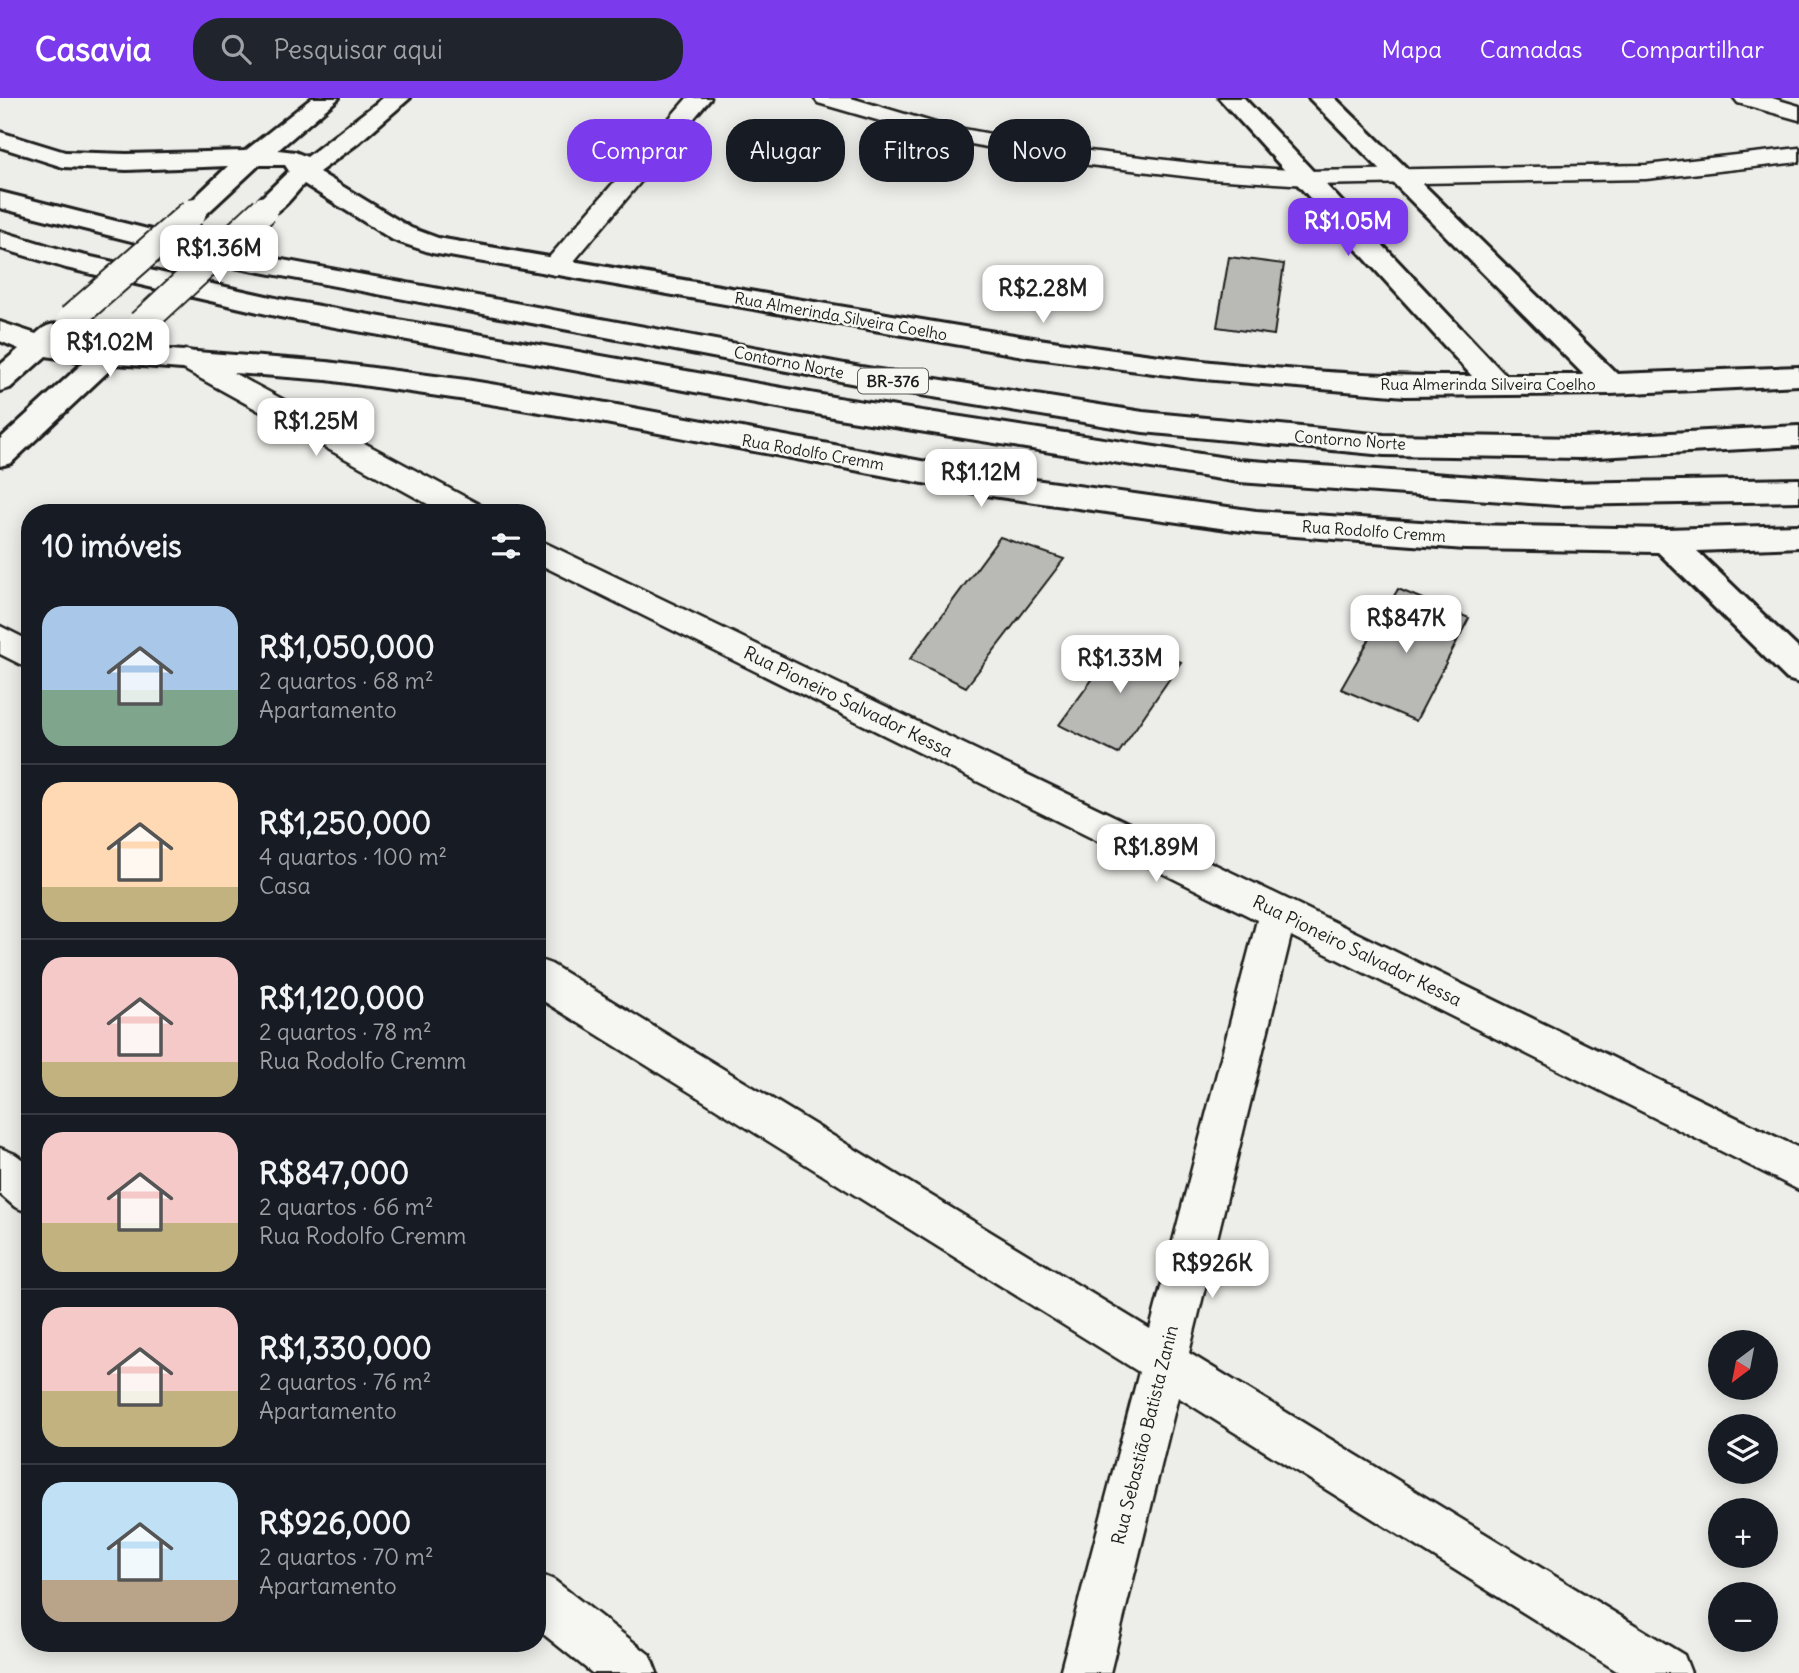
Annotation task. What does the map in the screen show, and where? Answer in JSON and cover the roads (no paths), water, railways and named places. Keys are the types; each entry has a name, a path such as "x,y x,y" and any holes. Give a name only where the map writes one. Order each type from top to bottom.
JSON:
{"main road":[{"path":"0,381 253,157 327,98"},
{"path":"0,456 302,172 398,98"},
{"path":"1231,98 1498,386"},
{"path":"1321,98 1610,384"},
{"name":"Rua Almerinda Silveira Coelho","path":"0,139 63,159 127,162 286,157 296,160 302,172 402,234 432,245 1029,348 1192,369 1405,386 1610,384 1799,376"},
{"name":"Contorno Norte","path":"0,200 252,262 861,376 1143,422 1398,445 1580,449 1799,436"},
{"name":"Contorno Norte","path":"0,239 66,260 280,308 844,409 1239,471 1558,494 1799,490"},
{"name":"Rua Rodolfo Cremm","path":"0,331 39,346 327,371 466,390 595,411 992,485 1256,522 1465,537 1794,542"},
{"path":"1666,541 1799,670"}],"street":[{"path":"555,267 699,98"},
{"path":"826,98 939,131 1072,156 1209,172 1308,178 1646,172 1757,162 1799,155"},
{"path":"1746,98 1799,113"},
{"path":"186,359 452,504"},
{"name":"Rua Pioneiro Salvador Kessa","path":"546,566 1278,912 1799,1170"},
{"path":"0,638 21,651"},
{"name":"Rua Sebastião Batista Zanin","path":"1085,1673 1278,912"},
{"path":"546,982 1666,1673"},
{"path":"0,1168 21,1185"},
{"path":"546,1604 632,1673"}]}
